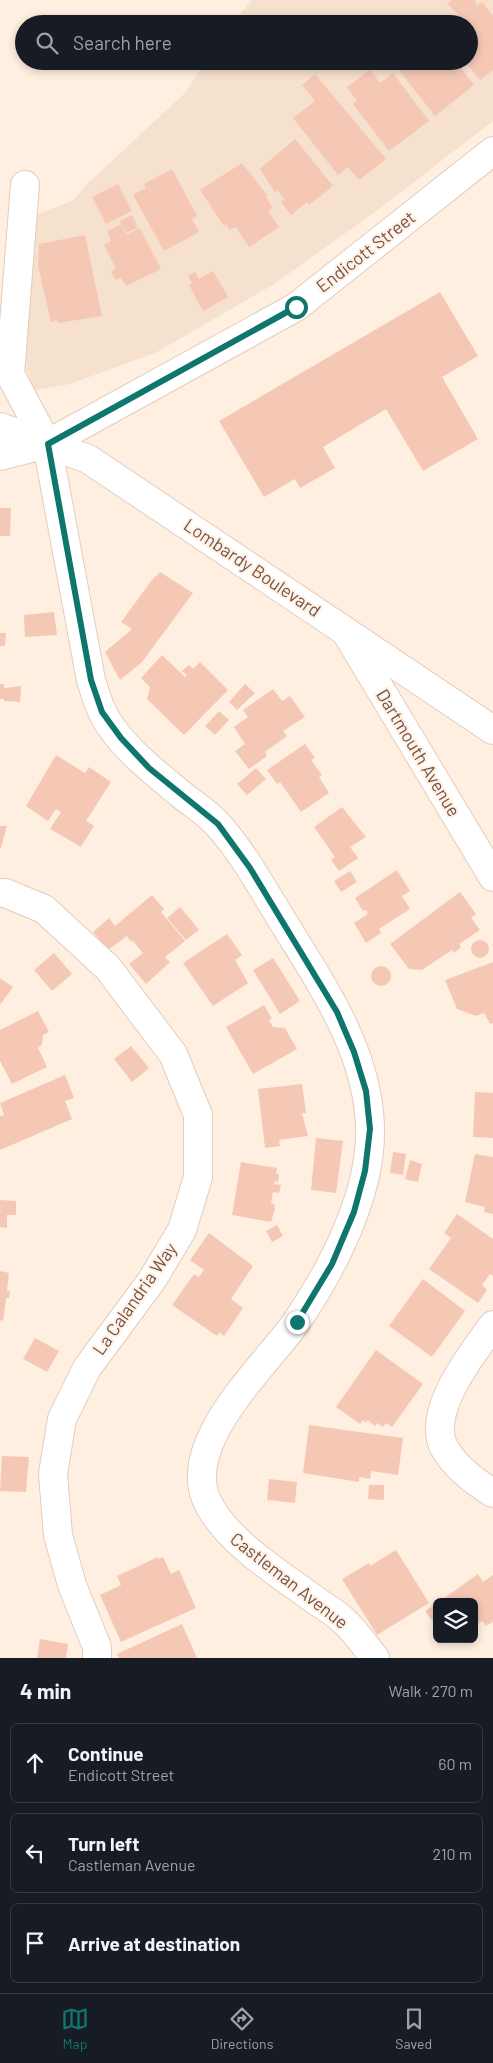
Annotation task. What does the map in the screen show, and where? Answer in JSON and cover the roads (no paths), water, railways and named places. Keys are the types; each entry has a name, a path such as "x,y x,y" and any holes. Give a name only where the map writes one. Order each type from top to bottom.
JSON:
{"street":[{"name":"Endicott Street","path":"0,456 48,444 296,307 493,151"},
{"name":"Castleman Avenue","path":"25,185 10,374 48,444 91,680 102,712 121,738 149,768 218,824 250,868 337,1012 354,1052 366,1091 370,1129 365,1171 354,1212 332,1264 297,1322 219,1420 207,1449 202,1478 207,1503 225,1530 260,1559 344,1620 375,1658"},
{"name":"Lombardy Boulevard","path":"0,427 88,459 493,730"},
{"name":"Dartmouth Avenue","path":"343,628 493,877"},
{"name":"La Calandria Way","path":"0,893 5,893 44,909 108,968 173,1054 198,1115 198,1177 182,1230 152,1280 87,1368 62,1419 52,1474 58,1535 72,1585 97,1647 97,1658"},
{"path":"493,1325 457,1375 439,1422 444,1447 456,1464 493,1493"}]}
